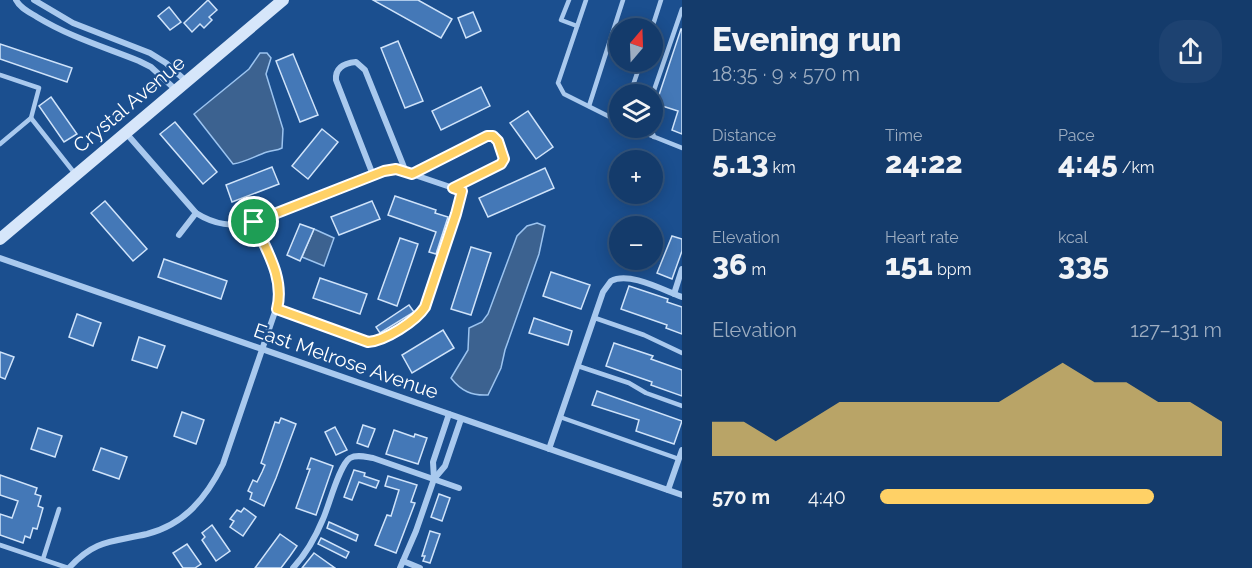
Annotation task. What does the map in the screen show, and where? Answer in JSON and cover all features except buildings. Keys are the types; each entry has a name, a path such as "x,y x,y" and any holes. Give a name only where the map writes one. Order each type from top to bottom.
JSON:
{"street":[{"path":"16,0 19,6 49,25 151,67 176,90"},
{"path":"34,0 73,23 150,53 187,81"},
{"name":"Crystal Avenue","path":"0,239 284,0"},
{"path":"88,43 99,34"},
{"path":"373,175 336,80 335,74 338,68 350,63 356,62 365,70 409,173"},
{"path":"126,133 196,213 207,220 226,225 239,226 254,222 390,169 462,191 425,307 418,316 391,334 374,342 362,340 277,309"},
{"path":"409,173 487,136 493,136 503,153 504,159 501,164 453,188"},
{"path":"179,235 196,213"},
{"path":"68,568 98,545 167,527 204,497 223,464 280,297 280,284 254,222"},
{"name":"East Melrose Avenue","path":"0,258 682,495"},
{"path":"674,294 682,269"},
{"path":"549,449 607,285 616,278 632,279 682,297"},
{"path":"434,479 433,462 449,414"},
{"path":"400,568 434,479 445,466 461,419"},
{"path":"668,490 682,450"},
{"path":"293,568 311,543 323,520 343,468 350,458 360,456 373,458 459,488"},
{"path":"403,561 420,568"}],"lane":[{"path":"569,0 561,20 577,26"},
{"path":"586,0 558,83 564,94 609,116"},
{"path":"590,106 623,0"},
{"path":"655,18 661,0"},
{"path":"656,84 682,9"},
{"path":"0,75 39,88 31,118 0,144"},
{"path":"31,118 76,175"},
{"path":"657,138 682,148"},
{"path":"594,318 644,335 682,353"},
{"path":"578,366 629,383 650,395 682,406"},
{"path":"560,417 679,459"},
{"path":"43,559 58,509"},
{"path":"0,545 68,568"}],"water":[{"path":"260,53 267,53 271,58 266,74 283,129 282,148 233,164 194,114 249,69"},
{"path":"537,223 545,226 539,254 505,350 501,368 488,395 467,392 451,378 468,350 469,328 482,322 488,314 517,236 527,226"},
{"path":"314,229 334,238 324,266 302,257"}],"route":[{"path":"487,136 493,136 498,141 503,153 504,159 501,164 453,188 462,191 440,264 422,312 391,334 374,342 331,330 277,309 280,284 254,222 390,169 412,174 487,136"}]}
